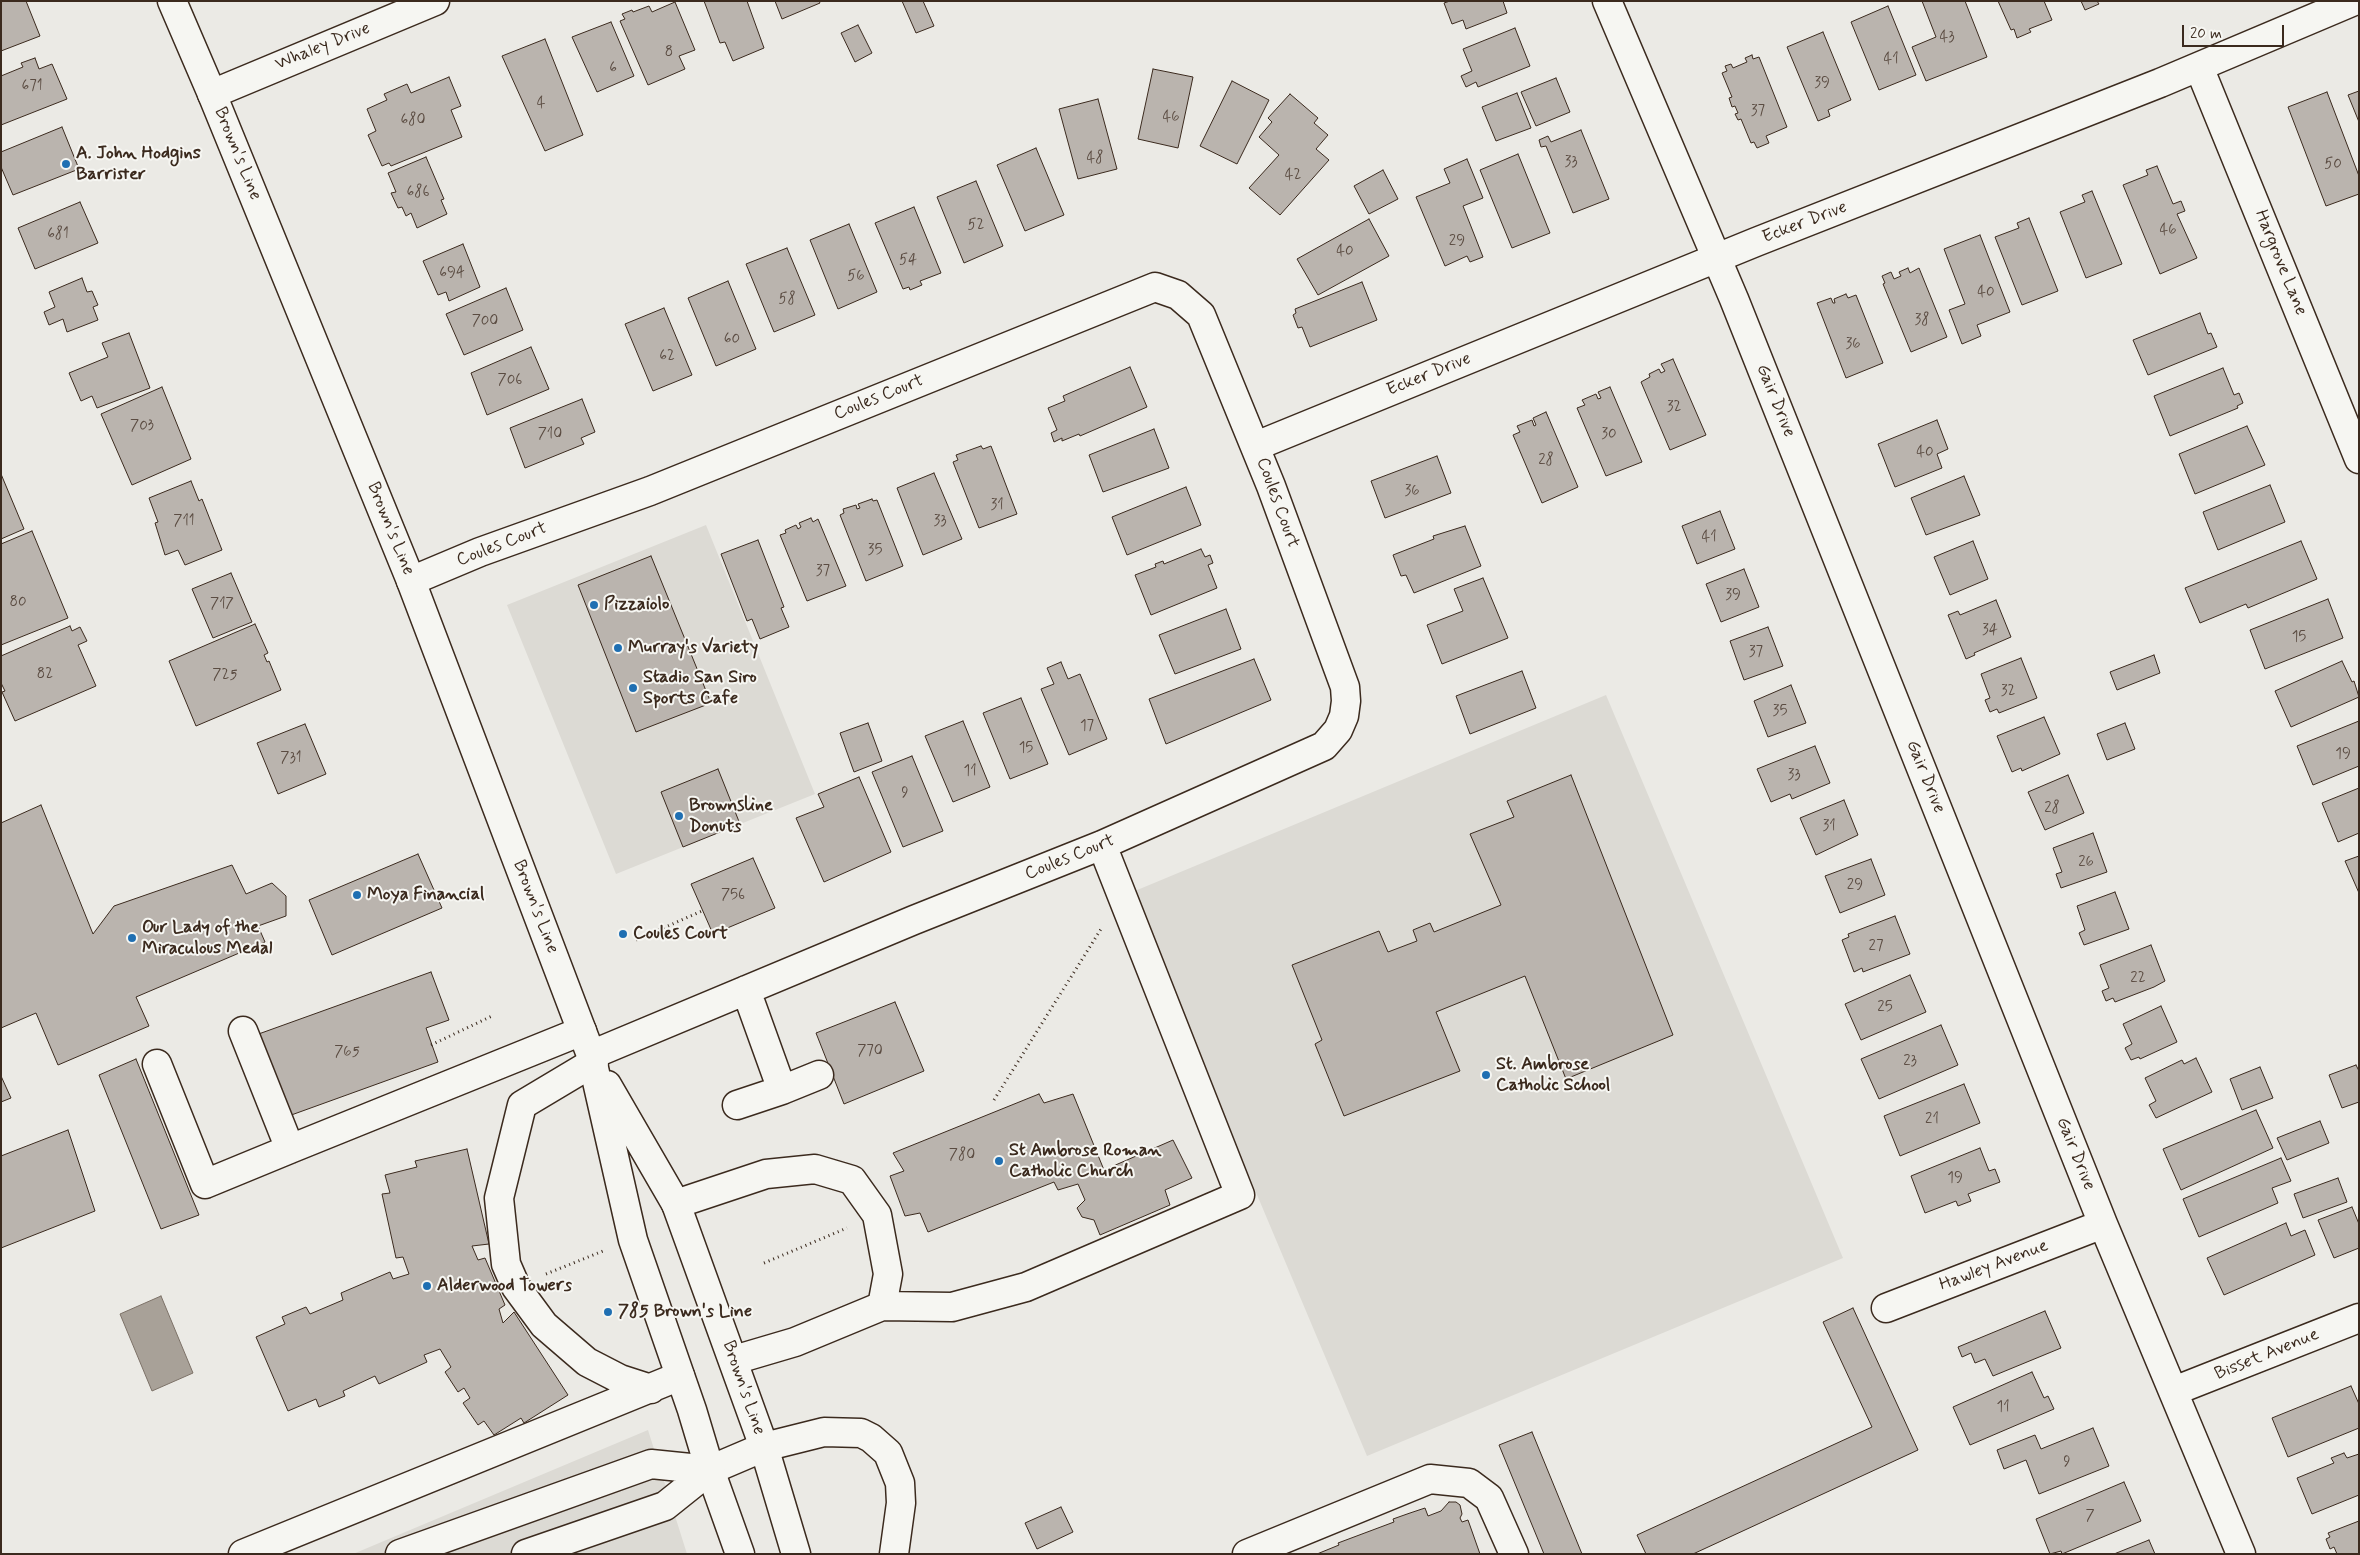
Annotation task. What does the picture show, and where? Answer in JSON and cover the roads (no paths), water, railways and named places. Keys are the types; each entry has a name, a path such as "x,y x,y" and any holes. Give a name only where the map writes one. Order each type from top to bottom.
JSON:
{"main road":[{"name":"Brown's Line","path":"172,1 212,94 411,581 589,1050 633,1240 740,1554"},
{"name":"Whaley Drive","path":"212,94 434,1"},
{"name":"Gair Drive","path":"1607,1 1738,308 2103,1224 2241,1554"},
{"name":"Ecker Drive","path":"1256,446 1716,259 2199,67 2354,1"},
{"name":"Hargrove Lane","path":"2199,67 2359,459"},
{"name":"Coules Court","path":"411,581 480,552 650,491 1155,286 1178,295 1201,315 1256,446 1345,687 1344,716 1330,741 1319,749 1102,845 746,990 589,1050"},
{"path":"734,1360 795,1342 882,1306 952,1307 1026,1287 1240,1194 1102,845"},
{"path":"746,990 782,1090"},
{"path":"243,1031 290,1149"},
{"name":"Brown's Line","path":"589,1050 676,1204 764,1447 824,1432 861,1433 872,1438 888,1453 900,1483 900,1503 894,1554"},
{"path":"157,1064 204,1184 290,1149 589,1050"},
{"path":"589,1050 522,1105 499,1198 506,1264 516,1287 544,1325 587,1362 620,1379 652,1389"},
{"path":"738,1106 818,1076"},
{"path":"676,1204 766,1174 815,1169 852,1180 877,1215 888,1274 882,1306"},
{"name":"Hawley Avenue","path":"1886,1308 2103,1224"},
{"name":"Bisset Avenue","path":"2174,1391 2359,1318"},
{"path":"242,1554 652,1389 680,1376"},
{"path":"526,1554 665,1506 710,1470 764,1447 796,1554"},
{"path":"400,1554 651,1464 710,1470"},
{"path":"1247,1554 1430,1479 1469,1483 1489,1498 1514,1554"}],"place":[{"name":"A. John Hodgins Barrister","path":"66,164"},
{"name":"Pizzaiolo","path":"594,605"},
{"name":"Murray's Variety","path":"618,648"},
{"name":"Stadio San Siro Sports Cafe","path":"633,688"},
{"name":"Brownsline Donuts","path":"679,816"},
{"name":"Moya Financial","path":"357,895"},
{"name":"Coules Court","path":"623,934"},
{"name":"Our Lady of the Miraculous Medal","path":"132,938"},
{"name":"St. Ambrose Catholic School","path":"1486,1075"},
{"name":"St Ambrose Roman Catholic Church","path":"999,1161"},
{"name":"Alderwood Towers","path":"427,1286"},
{"name":"785 Brown's Line","path":"608,1312"}]}
